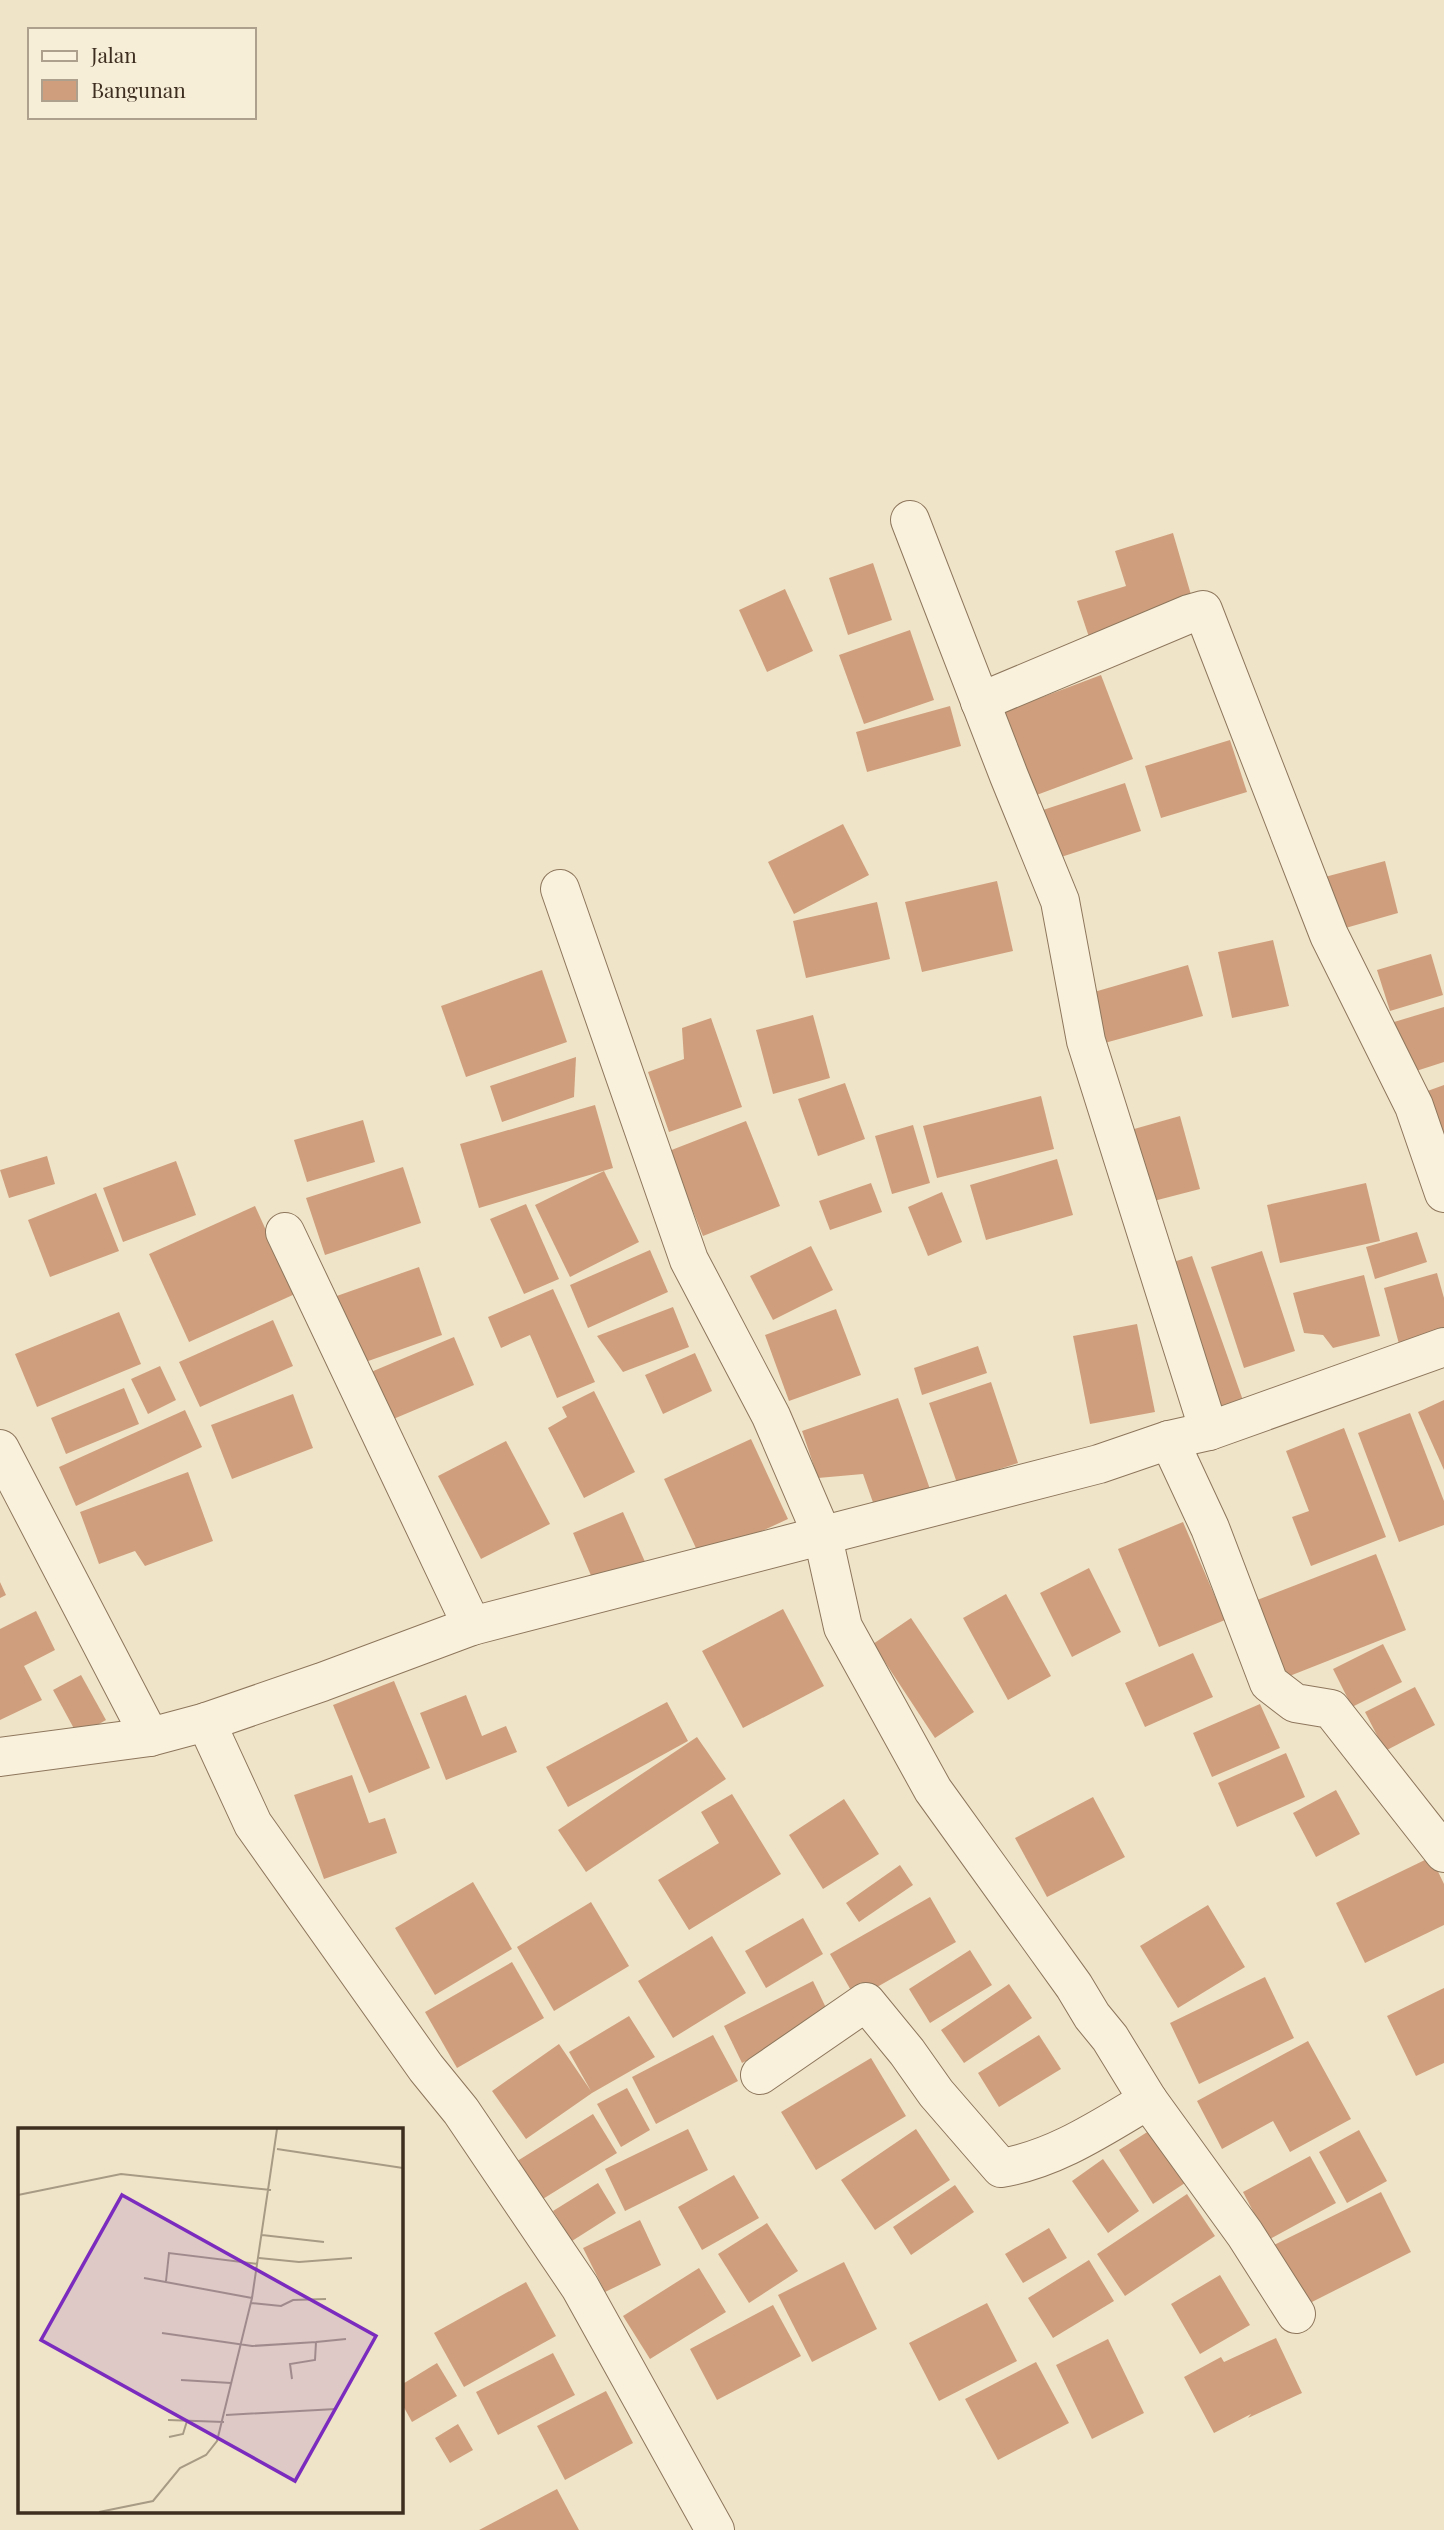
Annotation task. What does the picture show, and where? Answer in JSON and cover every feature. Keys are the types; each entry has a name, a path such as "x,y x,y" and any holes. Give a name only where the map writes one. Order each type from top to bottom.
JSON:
{"street":[{"path":"910,520 1060,901 1086,1041 1209,1431"},
{"path":"980,702 1203,610 1329,935 1414,1106 1444,1193"},
{"path":"560,889 689,1260 771,1416 823,1536 843,1627 933,1790 1074,1986 1092,2016 1110,2038 1148,2101 1245,2234 1296,2314"},
{"path":"285,1232 472,1626"},
{"path":"0,1757 150,1737 206,1722 472,1626 1099,1464 1169,1440 1209,1431 1444,1347"},
{"path":"1169,1440 1210,1528 1269,1683 1295,1703 1331,1709 1444,1853"},
{"path":"0,1449 150,1737"},
{"path":"206,1722 253,1824 418,2057 461,2111 580,2287 715,2530"},
{"path":"760,2075 866,2002 908,2052 936,2093 1001,2168 1043,2158 1090,2136 1148,2101"}],"building":[{"path":"1173,533 1194,605 1089,637 1077,601 1126,586 1115,551"},
{"path":"873,563 892,620 848,635 829,578"},
{"path":"785,589 813,651 767,672 739,610"},
{"path":"910,630 934,700 864,724 839,655"},
{"path":"1101,675 1133,759 1034,796 1003,712"},
{"path":"950,706 961,746 867,772 856,732"},
{"path":"1230,740 1247,792 1161,818 1145,766"},
{"path":"1125,783 1141,831 1058,858 1043,810"},
{"path":"843,824 869,875 794,914 768,862"},
{"path":"1385,861 1398,913 1335,931 1321,878"},
{"path":"997,881 1013,951 922,972 905,902"},
{"path":"877,902 890,959 806,978 793,921"},
{"path":"1273,940 1289,1006 1232,1018 1218,952"},
{"path":"1431,954 1443,995 1390,1011 1377,970"},
{"path":"1188,965 1203,1016 1101,1044 1087,994"},
{"path":"542,970 567,1042 466,1077 441,1006"},
{"path":"1444,1007 1444,1062 1410,1073 1394,1022"},
{"path":"813,1015 830,1078 773,1094 756,1030"},
{"path":"711,1018 742,1107 669,1132 648,1072 684,1059 682,1028"},
{"path":"576,1057 574,1097 502,1122 490,1086"},
{"path":"845,1083 865,1139 818,1156 798,1099"},
{"path":"1444,1085 1444,1152 1422,1093"},
{"path":"1041,1096 1054,1149 937,1178 923,1126"},
{"path":"595,1105 613,1168 479,1208 460,1144"},
{"path":"1180,1116 1200,1189 1146,1203 1127,1131"},
{"path":"363,1120 375,1162 307,1182 294,1140"},
{"path":"746,1121 780,1206 703,1236 669,1151"},
{"path":"913,1125 930,1183 892,1194 875,1136"},
{"path":"47,1156 55,1184 9,1198 0,1170"},
{"path":"1057,1159 1073,1215 986,1240 970,1185"},
{"path":"176,1161 196,1215 123,1242 103,1188"},
{"path":"403,1167 421,1223 325,1255 306,1198"},
{"path":"604,1171 639,1242 570,1277 535,1205"},
{"path":"871,1183 882,1212 830,1230 819,1201"},
{"path":"1366,1183 1380,1241 1280,1263 1267,1205"},
{"path":"942,1192 962,1242 928,1256 908,1207"},
{"path":"96,1193 119,1251 50,1277 28,1220"},
{"path":"526,1204 559,1279 524,1294 490,1219"},
{"path":"255,1206 295,1294 189,1342 149,1254"},
{"path":"1417,1232 1427,1262 1375,1279 1366,1247"},
{"path":"811,1246 833,1290 773,1320 750,1276"},
{"path":"650,1250 668,1292 588,1328 570,1285"},
{"path":"1262,1251 1295,1351 1244,1368 1211,1267"},
{"path":"1192,1256 1245,1406 1216,1416 1164,1265"},
{"path":"419,1267 442,1335 354,1366 331,1298"},
{"path":"1437,1273 1444,1298 1444,1332 1399,1344 1384,1288"},
{"path":"1364,1275 1380,1336 1333,1348 1323,1335 1304,1333 1293,1293"},
{"path":"553,1289 595,1382 557,1398 530,1335 501,1348 488,1317"},
{"path":"673,1307 689,1347 623,1372 597,1336"},
{"path":"836,1309 861,1375 789,1401 765,1335"},
{"path":"119,1312 141,1364 37,1407 15,1354"},
{"path":"273,1320 293,1366 200,1407 179,1362"},
{"path":"1137,1324 1155,1412 1090,1424 1073,1336"},
{"path":"454,1337 474,1385 391,1420 371,1372"},
{"path":"978,1346 987,1373 922,1395 914,1368"},
{"path":"695,1353 712,1391 663,1414 645,1375"},
{"path":"160,1366 176,1400 148,1414 131,1379"},
{"path":"991,1382 1018,1463 957,1483 929,1403"},
{"path":"124,1388 139,1424 66,1454 51,1418"},
{"path":"594,1391 635,1472 584,1498 548,1428 567,1417 562,1407"},
{"path":"293,1394 313,1448 232,1479 211,1425"},
{"path":"898,1398 931,1492 876,1511 863,1474 818,1478 802,1431"},
{"path":"1444,1400 1444,1470 1418,1412"},
{"path":"185,1410 202,1447 76,1506 59,1467"},
{"path":"1410,1413 1444,1501 1444,1525 1399,1542 1358,1433"},
{"path":"1344,1428 1386,1537 1311,1566 1292,1517 1309,1511 1286,1451"},
{"path":"751,1439 788,1519 701,1559 664,1479"},
{"path":"506,1441 550,1524 481,1559 438,1476"},
{"path":"188,1472 213,1541 145,1566 135,1551 99,1564 80,1512"},
{"path":"623,1512 646,1564 595,1585 573,1533"},
{"path":"1183,1522 1225,1620 1159,1647 1118,1549"},
{"path":"1376,1554 1406,1630 1282,1679 1252,1602"},
{"path":"1089,1568 1121,1632 1072,1657 1040,1593"},
{"path":"0,1582 6,1595 0,1598"},
{"path":"1006,1594 1051,1676 1008,1700 963,1618"},
{"path":"783,1609 824,1686 743,1728 702,1651"},
{"path":"36,1611 55,1650 24,1666 42,1700 0,1720 0,1629"},
{"path":"911,1618 974,1712 935,1738 873,1644"},
{"path":"1383,1644 1402,1682 1352,1707 1333,1669"},
{"path":"1193,1653 1213,1697 1145,1727 1125,1683"},
{"path":"81,1675 106,1720 78,1736 53,1690"},
{"path":"394,1681 430,1768 369,1793 333,1705"},
{"path":"1415,1687 1435,1725 1385,1751 1365,1712"},
{"path":"466,1695 482,1736 506,1726 517,1752 446,1780 420,1713"},
{"path":"667,1702 688,1741 568,1807 546,1767"},
{"path":"1260,1704 1280,1748 1212,1777 1193,1733"},
{"path":"697,1737 726,1779 586,1872 558,1830"},
{"path":"1286,1753 1305,1797 1237,1827 1218,1783"},
{"path":"352,1775 369,1823 385,1818 397,1853 324,1879 294,1795"},
{"path":"1336,1790 1360,1834 1316,1857 1293,1813"},
{"path":"732,1794 781,1874 689,1930 658,1880 719,1843 701,1812"},
{"path":"1093,1797 1125,1857 1047,1897 1015,1838"},
{"path":"844,1799 879,1854 823,1889 789,1835"},
{"path":"1431,1857 1444,1884 1444,1925 1365,1963 1336,1903"},
{"path":"900,1865 913,1885 859,1922 846,1903"},
{"path":"473,1882 512,1949 435,1995 395,1928"},
{"path":"930,1897 956,1942 856,1999 830,1954"},
{"path":"591,1902 629,1966 554,2011 517,1947"},
{"path":"1208,1905 1245,1967 1178,2008 1140,1946"},
{"path":"803,1918 823,1954 766,1988 745,1951"},
{"path":"712,1936 746,1993 673,2038 638,1981"},
{"path":"970,1950 992,1985 930,2023 909,1989"},
{"path":"512,1962 544,2018 457,2068 425,2012"},
{"path":"1265,1977 1294,2038 1199,2084 1170,2023"},
{"path":"813,1981 831,2018 742,2063 724,2026"},
{"path":"1009,1984 1032,2018 964,2063 941,2030"},
{"path":"1444,1988 1444,2063 1416,2076 1387,2016"},
{"path":"629,2016 655,2057 592,2093 526,2139 492,2091 559,2044 591,2091 569,2052"},
{"path":"713,2035 738,2081 656,2124 632,2077"},
{"path":"1039,2035 1061,2069 999,2107 978,2073"},
{"path":"1308,2041 1351,2119 1290,2152 1273,2121 1222,2149 1197,2101"},
{"path":"871,2058 906,2116 816,2170 781,2112"},
{"path":"627,2088 650,2130 621,2147 597,2104"},
{"path":"593,2114 617,2153 538,2202 514,2163"},
{"path":"688,2129 708,2170 625,2211 605,2169"},
{"path":"916,2129 950,2180 875,2230 841,2180"},
{"path":"1152,2129 1185,2183 1153,2204 1119,2150"},
{"path":"1359,2130 1387,2181 1347,2203 1319,2152"},
{"path":"1310,2156 1336,2203 1268,2240 1243,2192"},
{"path":"1103,2159 1139,2211 1108,2233 1072,2181"},
{"path":"734,2175 759,2218 702,2250 678,2207"},
{"path":"598,2183 616,2213 572,2241 553,2211"},
{"path":"955,2185 974,2212 911,2255 893,2227"},
{"path":"1381,2192 1411,2252 1304,2306 1274,2245"},
{"path":"1187,2194 1215,2236 1125,2296 1097,2254"},
{"path":"640,2220 661,2265 605,2292 583,2248"},
{"path":"767,2223 798,2271 749,2303 718,2254"},
{"path":"1049,2228 1067,2258 1023,2283 1005,2254"},
{"path":"1089,2260 1114,2301 1053,2338 1028,2298"},
{"path":"844,2262 877,2329 812,2362 778,2295"},
{"path":"699,2268 726,2312 650,2359 623,2316"},
{"path":"1220,2275 1250,2325 1200,2354 1171,2304"},
{"path":"526,2282 556,2336 464,2387 434,2333"},
{"path":"987,2303 1017,2361 939,2401 909,2343"},
{"path":"773,2305 801,2356 717,2400 690,2349"},
{"path":"1276,2338 1302,2393 1214,2433 1184,2377 1221,2357 1224,2362"},
{"path":"1108,2339 1144,2413 1092,2439 1056,2365"},
{"path":"553,2353 575,2395 498,2435 476,2392"},
{"path":"1036,2362 1069,2423 998,2460 965,2399"},
{"path":"437,2363 457,2396 412,2422 402,2404 402,2384"},
{"path":"606,2391 633,2443 565,2480 537,2426"},
{"path":"458,2424 473,2450 450,2463 435,2438"},
{"path":"557,2489 579,2530 479,2530"}]}
